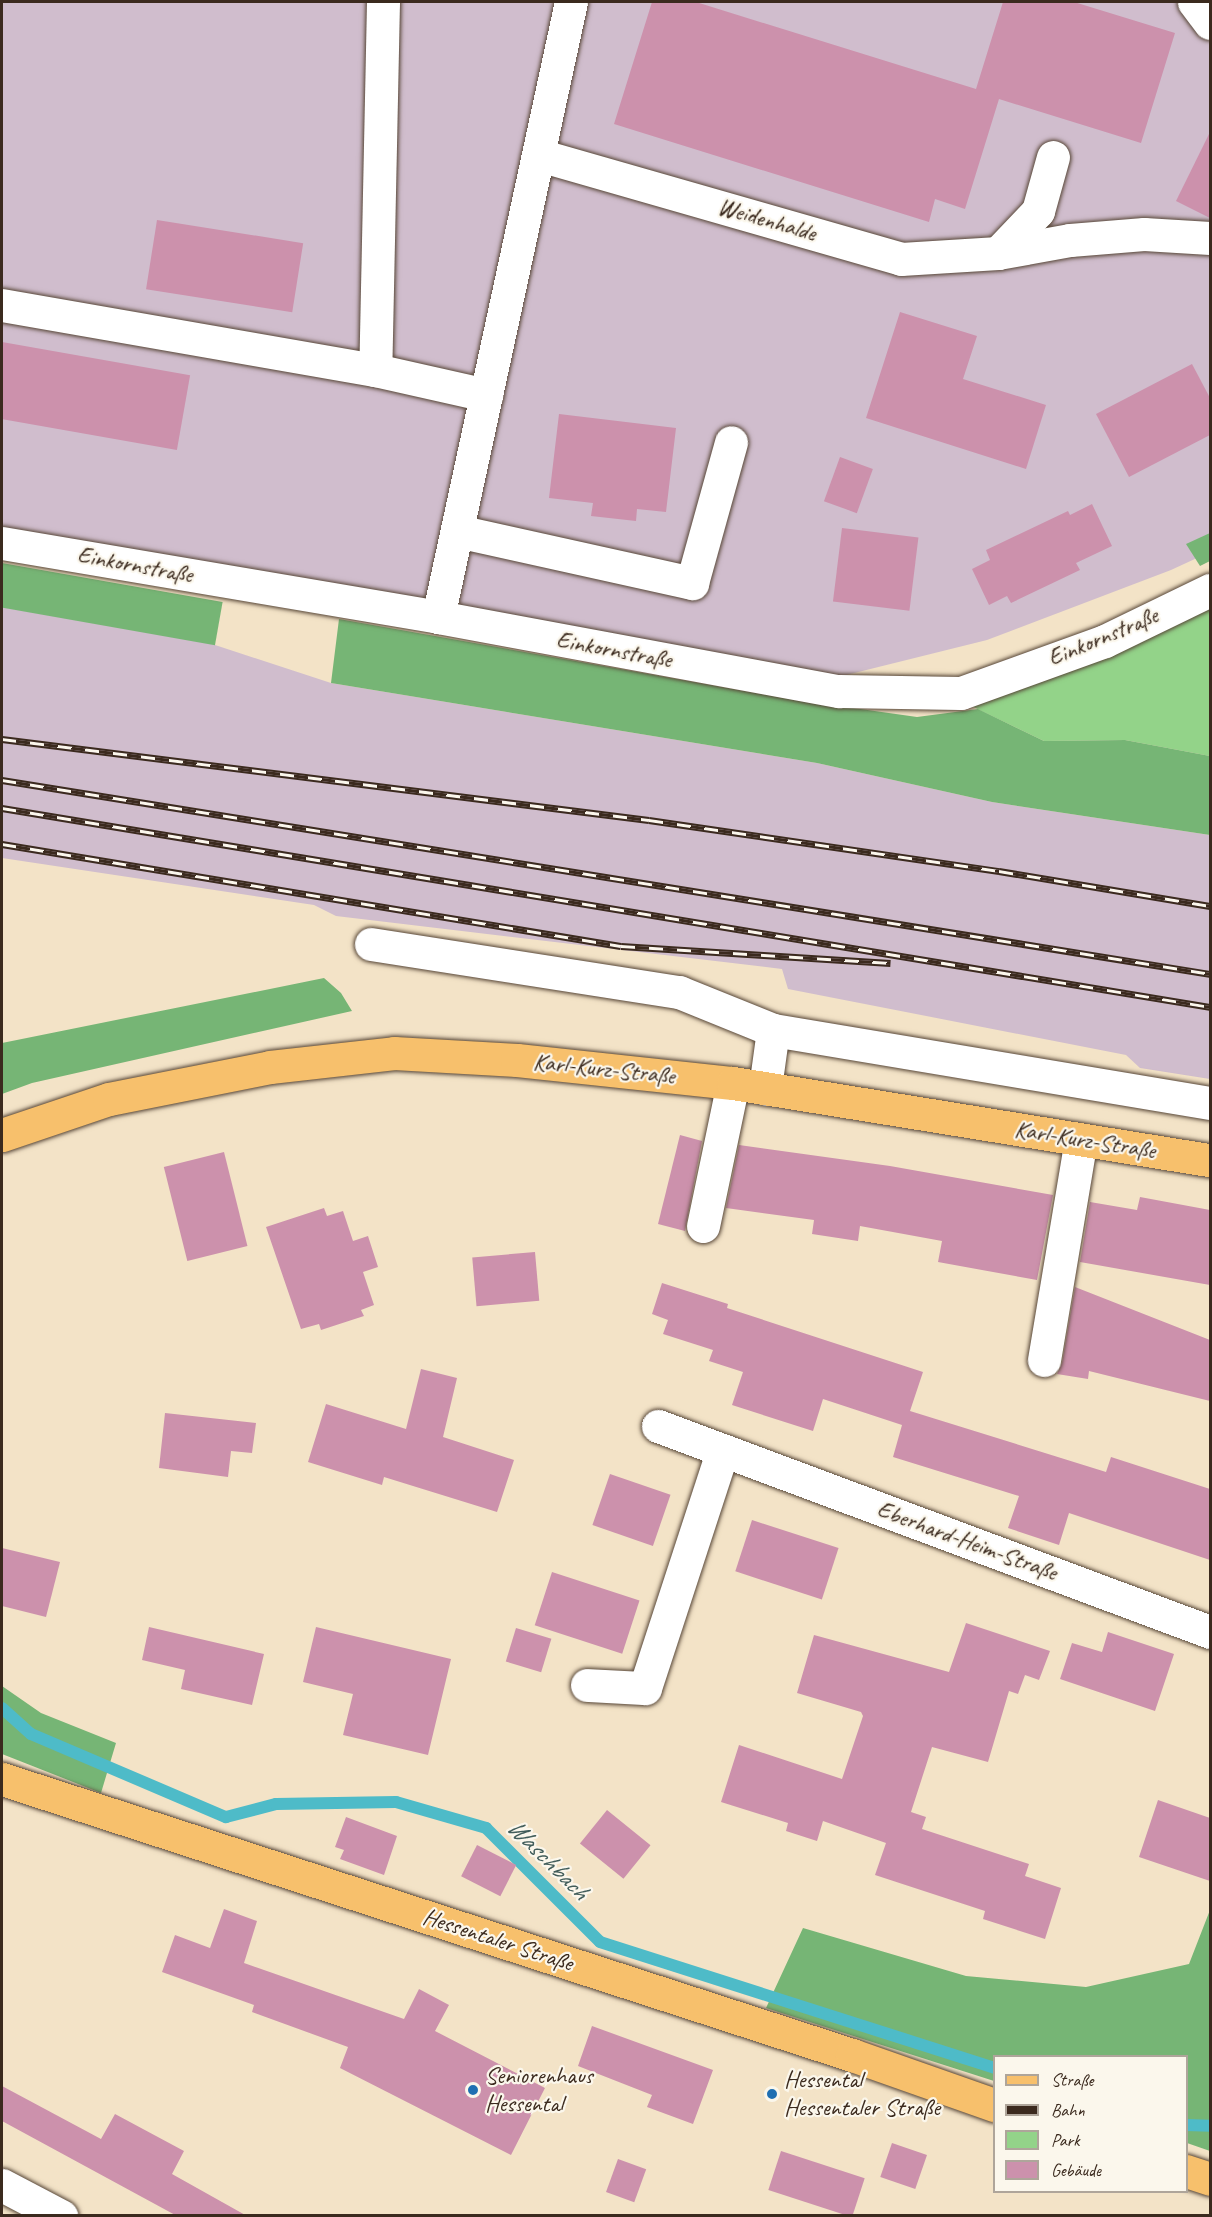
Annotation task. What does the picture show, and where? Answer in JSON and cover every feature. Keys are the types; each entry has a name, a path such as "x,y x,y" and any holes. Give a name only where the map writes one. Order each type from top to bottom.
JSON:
{"main road":[{"name":"Karl-Kurz-Straße","path":"2,1135 109,1099 270,1067 394,1053 517,1060 733,1083 1210,1160"},
{"name":"Hessentaler Straße","path":"2,1779 842,2052 993,2104"},
{"path":"1188,2172 1210,2179"}],"street":[{"path":"375,370 383,2"},
{"path":"438,617 571,2"},
{"path":"1194,2 1210,23"},
{"name":"Weidenhalde","path":"539,154 901,259 998,253 1070,240 1144,234 1210,238"},
{"path":"998,253 1038,211 1053,157"},
{"path":"2,305 375,370 486,395"},
{"path":"457,531 692,583 731,442"},
{"name":"Einkornstraße","path":"2,543 438,617 839,691 961,693 1105,641 1210,590"},
{"path":"371,944 679,992 773,1030 1210,1103"},
{"path":"765,1088 773,1030"},
{"path":"703,1226 733,1083"},
{"path":"1044,1360 1081,1140"},
{"name":"Eberhard-Heim-Straße","path":"658,1426 1210,1632"},
{"path":"587,1685 645,1688 723,1450"},
{"path":"2,2185 61,2216"}],"shaded area":[{"path":"2,2 1193,2 1210,24 1210,552 1171,570 987,640 806,685 2,544"},
{"path":"2,607 212,644 331,683 817,763 992,802 1210,835 1210,1079 1140,1068 1126,1055 788,989 782,969 336,916 314,905 2,858"}],"green space":[{"path":"1210,533 1210,561 1200,566 1186,544"},
{"path":"2,563 223,602 215,645 2,608"},
{"path":"1210,608 1210,756 1125,740 1044,741 961,701 1070,670"},
{"path":"339,619 790,699 917,717 978,709 1044,741 1125,740 1210,756 1210,835 992,802 817,763 331,683"},
{"path":"324,978 341,993 352,1011 32,1083 2,1094 2,1043"},
{"path":"2,1686 41,1713 116,1743 101,1793 2,1754"},
{"path":"1210,1910 1210,2151 1188,2143 1188,2055 993,2055 993,2081 766,2008 803,1928 966,1976 1086,1987 1189,1964"}],"building":[{"path":"652,2 696,2 976,89 1003,2 1074,2 1175,33 1141,143 999,99 965,209 935,199 929,222 614,124"},
{"path":"1210,132 1210,218 1176,201"},
{"path":"157,220 303,243 292,312 146,289"},
{"path":"900,312 977,336 963,379 1046,405 1026,469 866,418"},
{"path":"2,342 190,375 177,450 2,419"},
{"path":"1192,364 1210,398 1210,435 1129,477 1096,414"},
{"path":"559,414 676,428 666,512 637,509 636,521 591,516 593,503 549,498"},
{"path":"840,457 873,469 857,513 824,501"},
{"path":"1092,504 1112,546 1076,563 1080,570 1011,603 1007,596 989,605 972,569 990,560 986,550 1068,511 1070,515"},
{"path":"842,528 918,537 909,611 833,601"},
{"path":"680,1135 702,1141 685,1231 658,1224"},
{"path":"739,1145 890,1166 1053,1195 1037,1280 938,1262 942,1241 860,1226 858,1241 812,1234 814,1220 726,1208"},
{"path":"224,1152 247,1246 187,1261 164,1167"},
{"path":"1140,1197 1210,1210 1210,1285 1080,1262 1090,1202 1137,1210"},
{"path":"324,1208 327,1216 343,1211 353,1241 368,1236 378,1267 363,1272 374,1305 361,1310 364,1316 321,1330 319,1324 301,1329 266,1227"},
{"path":"535,1252 539,1301 477,1306 472,1257"},
{"path":"662,1283 728,1304 727,1308 923,1372 910,1411 1106,1472 1111,1457 1210,1489 1210,1560 1069,1513 1059,1545 1008,1528 1019,1496 893,1457 902,1425 823,1399 813,1431 732,1405 743,1372 709,1361 713,1350 663,1334 668,1320 652,1314"},
{"path":"1075,1287 1210,1340 1210,1401 1089,1371 1088,1379 1057,1374 1062,1363"},
{"path":"421,1369 457,1378 443,1437 514,1460 497,1512 384,1477 382,1485 308,1462 326,1404 406,1429"},
{"path":"165,1413 256,1423 252,1453 231,1451 228,1477 159,1468"},
{"path":"610,1474 671,1495 653,1546 592,1525"},
{"path":"752,1520 839,1548 822,1599 735,1571"},
{"path":"2,1548 60,1562 46,1617 2,1606"},
{"path":"552,1572 639,1600 622,1654 535,1625"},
{"path":"966,1623 1050,1651 1039,1680 1025,1675 1018,1694 1009,1691 988,1762 932,1747 911,1812 926,1817 922,1829 1029,1864 1025,1876 1061,1888 1045,1939 983,1919 985,1911 875,1875 886,1843 823,1821 817,1841 786,1831 788,1823 721,1802 739,1745 842,1779 863,1716 861,1712 797,1693 814,1635 949,1672"},
{"path":"149,1627 264,1654 252,1705 181,1689 185,1670 142,1660"},
{"path":"316,1627 451,1659 428,1755 343,1735 353,1694 303,1682"},
{"path":"516,1628 551,1639 541,1672 506,1661"},
{"path":"1108,1632 1174,1654 1155,1711 1060,1679 1072,1643 1102,1652"},
{"path":"1158,1800 1210,1818 1210,1881 1139,1857"},
{"path":"607,1810 651,1845 623,1879 580,1843"},
{"path":"346,1817 397,1836 384,1875 340,1859 344,1850 335,1847"},
{"path":"477,1845 516,1865 500,1896 461,1876"},
{"path":"224,1909 257,1921 244,1963 404,2019 419,1989 449,2005 435,2031 545,2088 511,2155 340,2068 348,2047 252,2012 254,2005 162,1972 175,1935 210,1948"},
{"path":"592,2026 713,2070 693,2124 647,2107 652,2095 578,2066"},
{"path":"2,2086 101,2139 115,2114 184,2151 172,2174 247,2216 177,2216 2,2121"},
{"path":"892,2143 927,2155 915,2189 880,2177"},
{"path":"781,2151 865,2178 852,2216 768,2190"},
{"path":"618,2159 646,2169 634,2202 606,2192"}],"waterway":[{"name":"Waschbach","path":"2,1708 31,1734 226,1817 276,1804 396,1802 486,1828 600,1942 993,2068"},
{"name":"Waschbach","path":"1188,2125 1210,2126"}],"railway":[{"path":"2,739 649,820 999,871 1210,906"},
{"path":"2,780 1210,974"},
{"path":"2,808 1210,1007"},
{"path":"2,844 621,946 890,963"}],"place":[{"name":"Seniorenhaus Hessental","path":"473,2090"},
{"name":"Hessental Hessentaler Straße","path":"772,2094"}]}
